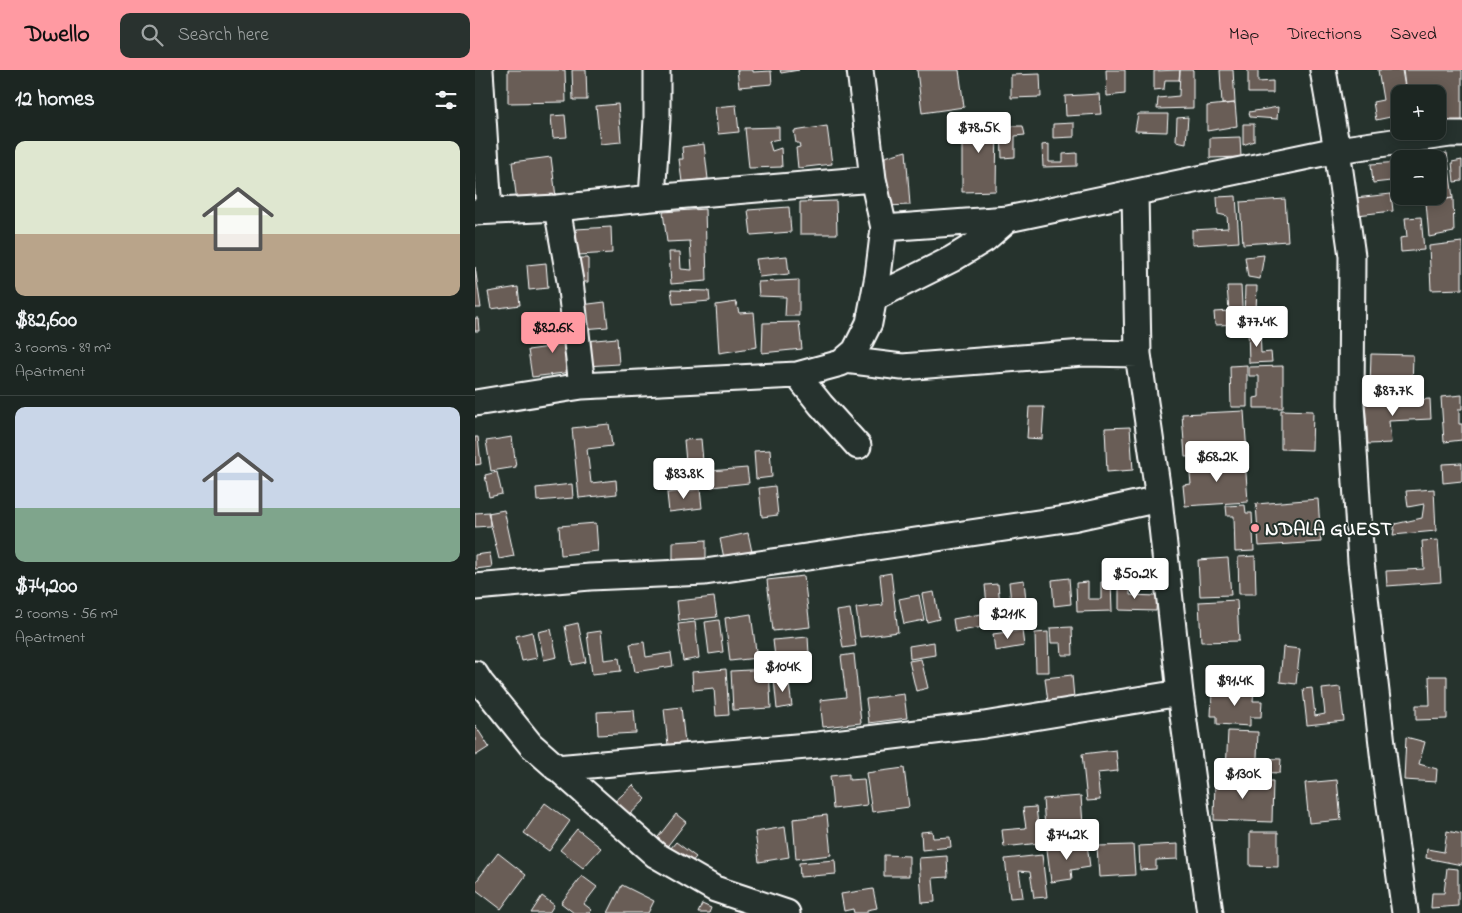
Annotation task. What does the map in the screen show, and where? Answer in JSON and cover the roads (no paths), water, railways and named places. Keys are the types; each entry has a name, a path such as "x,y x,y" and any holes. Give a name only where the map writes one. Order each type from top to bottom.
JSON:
{"street":[{"path":"480,70 482,212 557,208 873,179"},
{"path":"652,198 657,119 657,70"},
{"path":"475,403 582,386 797,375 841,363 845,360 855,351 869,323 884,228 873,179 860,70"},
{"path":"1323,70 1337,150 1352,256 1351,404 1361,562 1385,770 1405,913"},
{"path":"884,228 1008,219 1337,150 1450,134 1462,134"},
{"path":"1135,193 1138,354 1159,499 1180,693 1210,913"},
{"path":"557,208 570,280 582,386"},
{"path":"874,298 952,259 985,239 1008,219"},
{"path":"845,360 902,367 1084,353 1138,354"},
{"path":"797,375 858,446"},
{"path":"475,587 590,577 705,572 1072,518 1159,499"},
{"path":"475,674 531,744 656,855 715,888 787,913"},
{"path":"556,768 827,744 984,725 1180,693"}],"place":[{"name":"NDALA GUEST","path":"1255,528"}]}
